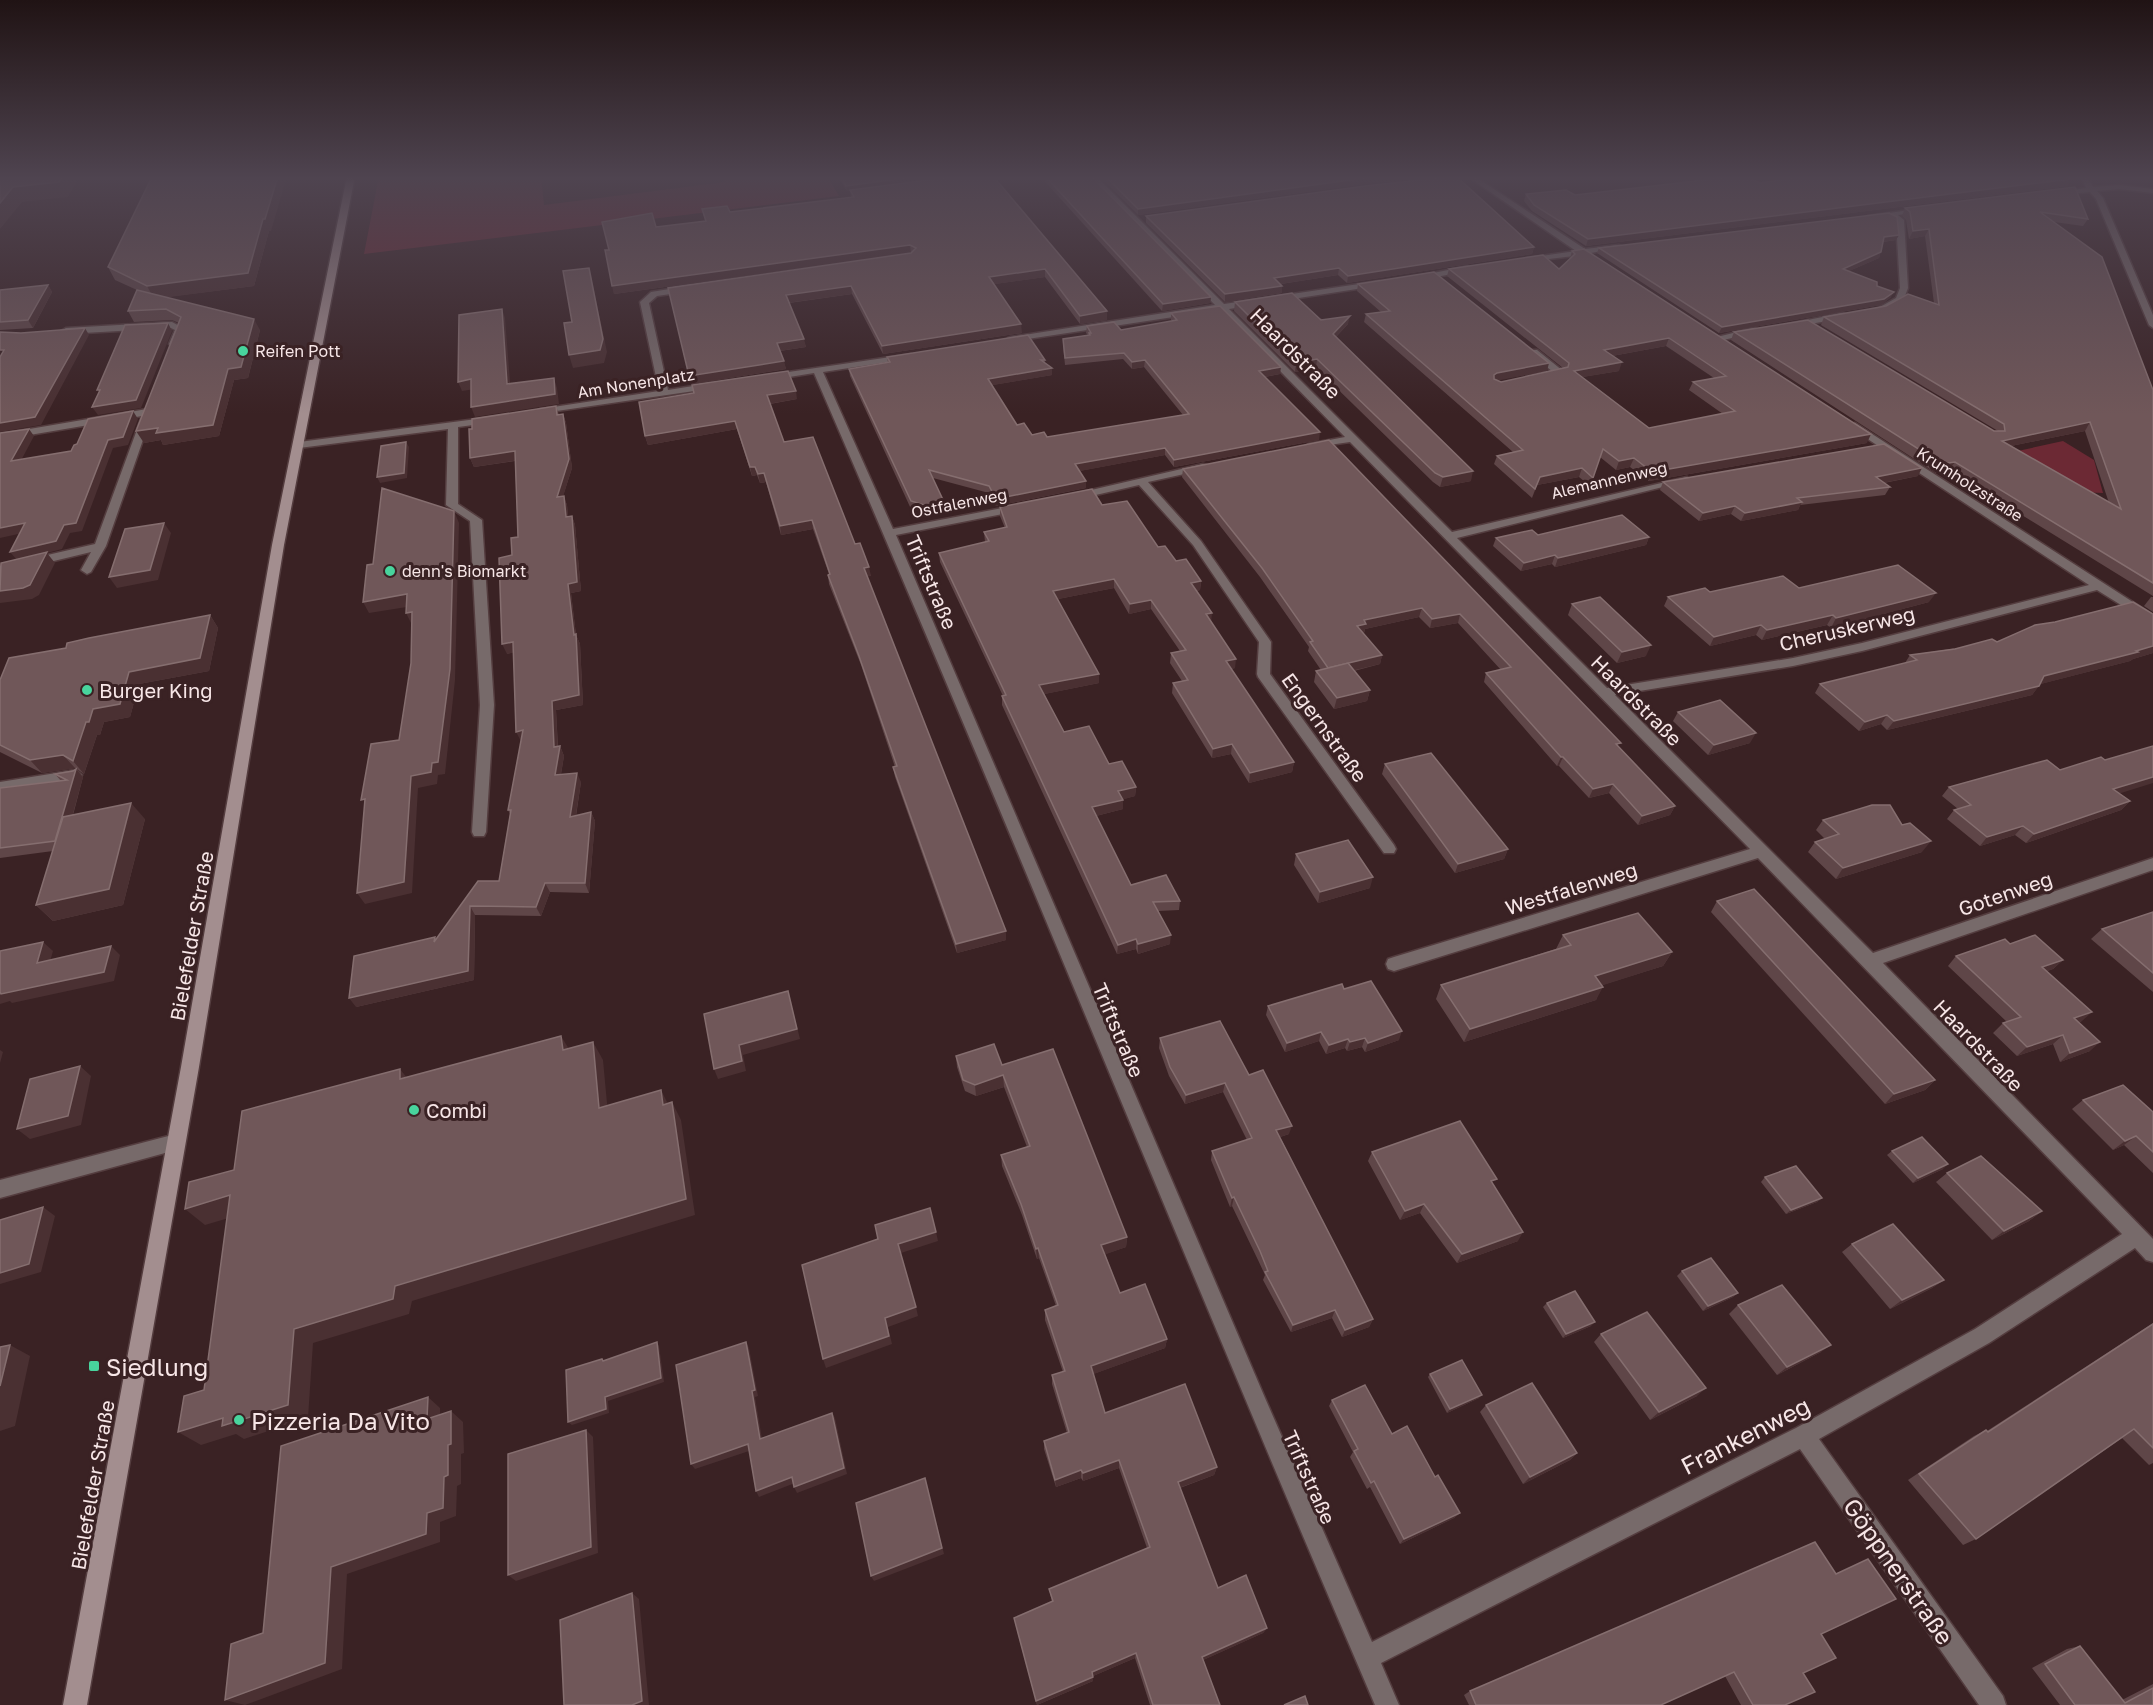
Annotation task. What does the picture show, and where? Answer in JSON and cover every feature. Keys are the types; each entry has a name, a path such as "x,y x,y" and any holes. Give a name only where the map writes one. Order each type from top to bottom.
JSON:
{"main road":[{"name":"Bielefelder Straße","path":"75,1705 176,1142 278,545 299,445 333,256"}],"street":[{"name":"Haardstraße","path":"1172,256 1870,962 2153,1253"},
{"path":"1515,262 1555,256"},
{"path":"1590,256 1599,262"},
{"path":"1872,311 1894,305 1900,299 1904,288 1902,256"},
{"path":"2124,256 2153,323"},
{"path":"1411,278 1480,267"},
{"path":"1435,274 1443,281"},
{"path":"1001,342 1388,282"},
{"path":"664,393 644,302 654,294 694,288"},
{"path":"1783,326 1850,314"},
{"path":"1804,322 1815,328"},
{"path":"56,332 177,326 180,329 172,350"},
{"path":"1727,344 1713,335 1761,330"},
{"path":"1523,344 1560,373 1540,377"},
{"path":"758,379 915,355"},
{"name":"Triftstraße","path":"817,370 889,533 1098,1033 1387,1705"},
{"name":"Am Nonenplatz","path":"535,413 723,384"},
{"path":"0,437 149,407 100,546 87,570"},
{"path":"299,445 500,418"},
{"name":"Krumholzstraße","path":"1845,419 2153,621"},
{"path":"453,426 452,505 476,520 477,531 487,705 480,832"},
{"path":"1295,450 1352,439"},
{"path":"1861,449 1884,445"},
{"path":"1061,499 1216,464"},
{"name":"Alemannenweg","path":"1450,536 1638,488 1700,476"},
{"name":"Engernstraße","path":"1141,481 1197,543 1266,642 1263,674 1389,849"},
{"name":"Ostfalenweg","path":"889,533 1026,506"},
{"path":"0,570 100,546"},
{"name":"Cheruskerweg","path":"1602,693 1792,662 1862,647 2098,586"},
{"path":"0,787 75,775"},
{"name":"Westfalenweg","path":"1394,964 1760,852"},
{"name":"Gotenweg","path":"1870,962 2153,864"},
{"path":"0,1189 176,1142"},
{"name":"Frankenweg","path":"1366,1658 1804,1436 1982,1336 2136,1236"},
{"name":"Göppnerstraße","path":"1804,1436 1994,1705"}],"shaded area":[{"path":"2063,441 2094,460 2103,493 2080,492 2013,452"}],"building":[{"path":"114,256 253,256 248,273 147,286 108,267"},
{"path":"606,256 833,256 612,286"},
{"path":"893,256 1060,256 1107,311 1080,316 1045,269 989,277 1021,324 882,346 851,286 786,295 804,339 777,343 784,361 689,376 668,288"},
{"path":"1118,256 1170,256 1211,297 1163,304"},
{"path":"1186,256 1479,256 1348,276 1339,268 1274,278 1282,286 1225,294"},
{"path":"1544,256 1559,269 1573,256 1594,256 1871,434 1652,472 1634,458 1619,461 1603,449 1593,478 1582,468 1540,477 1535,489 1497,456 1523,450 1366,314 1390,311 1358,284 1434,272 1549,363 1494,375 1494,379 1501,382 1568,367 1569,363 1449,269","holes":["1669,338 1726,376 1693,382 1735,411 1649,428 1574,371 1622,362 1604,350"]},
{"path":"1611,256 1873,256 1843,269 1877,282 1877,286 1894,292 1884,299 1722,327"},
{"path":"1932,256 2102,257 2153,390 2153,583 1955,462 1942,464 1734,332 1808,320 1994,431 2005,431 2004,424 1824,317 1886,306 1908,294 1939,305","holes":["2090,422 2121,509 2002,441"]},
{"path":"589,268 603,339 600,350 569,355 564,323 572,322 563,271"},
{"path":"48,285 28,320 0,322 0,290"},
{"path":"137,290 254,319 241,367 228,369 213,425 156,433 158,428 136,431 181,317 166,309 128,311"},
{"path":"1292,293 1321,320 1350,316 1333,334 1473,471 1443,477 1435,473 1317,359 1296,363 1235,302"},
{"path":"1220,306 1281,367 1259,371 1320,432 1174,460 1165,448 1075,464 1086,481 996,499 989,486 929,470 944,502 924,505 911,501 849,369 890,362 887,357 1028,335 1045,360 1041,360 1052,368 988,379 1017,425 1024,423 1032,435 1044,432 1047,437 1189,414 1145,360 1132,362 1124,353 1065,358 1063,339 1090,335 1087,326 1114,322 1121,330 1177,320 1171,313"},
{"path":"502,309 507,384 554,378 555,394 471,407 471,379 458,382 459,315"},
{"path":"168,323 136,400 92,407 125,325"},
{"path":"85,328 35,417 0,423 0,357 4,350 0,350 0,332 21,333"},
{"path":"788,371 796,391 767,395 784,442 813,437 855,544 860,543 869,567 864,568 1006,931 956,944 893,767 897,766 828,575 830,574 812,520 780,526 764,473 758,474 755,467 750,467 735,421 645,436 639,402 694,393 692,385"},
{"path":"556,406 557,415 563,414 569,459 557,497 564,496 566,517 572,516 577,582 568,584 574,635 576,634 579,695 552,701 554,747 560,746 555,775 577,773 570,817 591,812 585,883 545,883 536,907 470,906 468,971 349,998 354,956 435,937 434,942 478,881 499,881 511,810 508,810 523,730 516,732 513,642 502,644 499,558 512,555 511,538 518,537 515,451 470,458 469,429 472,429 472,419"},
{"path":"133,411 123,437 108,440 76,523 64,525 56,541 10,552 25,523 0,528 0,433 29,429 11,461 71,451 77,444 88,419"},
{"path":"1329,440 1621,743 1616,744 1675,806 1642,816 1613,784 1593,789 1561,757 1486,673 1511,667 1460,614 1432,619 1422,608 1364,620 1366,624 1357,626 1382,655 1328,668 1310,642 1313,641 1262,568 1183,469"},
{"path":"406,442 404,473 377,477 381,446"},
{"path":"1884,444 1922,468 1876,477 1890,487 1797,498 1802,502 1745,513 1735,506 1703,513 1663,482"},
{"path":"382,488 454,511 450,669 438,762 432,763 431,772 411,776 404,882 357,893 365,799 361,800 371,744 399,740 411,663 412,612 406,613 407,594 363,602 367,565 373,564"},
{"path":"1092,489 1102,505 1127,501 1158,547 1165,546 1176,561 1186,559 1201,581 1191,583 1212,613 1206,614 1236,659 1226,661 1294,762 1250,773 1232,744 1213,749 1173,683 1188,680 1171,653 1186,650 1151,600 1130,604 1114,579 1053,591 1099,674 1039,685 1064,732 1089,726 1109,764 1122,761 1136,787 1118,791 1123,800 1092,807 1131,885 1166,875 1180,901 1153,902 1171,935 1138,944 1136,939 1118,945 1002,696 1006,695 939,553 989,541 984,532 1007,527 1000,507"},
{"path":"1622,515 1649,537 1558,558 1555,555 1524,563 1496,538 1532,530 1538,535"},
{"path":"164,523 150,570 109,577 125,529"},
{"path":"47,552 30,585 0,591 1,563"},
{"path":"1898,565 1936,593 1836,618 1833,615 1767,630 1761,625 1714,637 1668,597 1705,588 1710,592 1783,576 1799,588"},
{"path":"1600,597 1651,645 1622,652 1572,604"},
{"path":"2133,602 2153,614 2153,646 2136,651 2138,652 2044,676 2039,686 1894,721 1887,715 1865,722 1820,684 1917,660 1910,655 1955,649 1992,639 1997,642 2035,625"},
{"path":"210,615 200,658 129,672 120,704 93,709 89,722 86,722 73,761 63,755 30,760 0,745 0,680 9,658 66,648 67,643 89,638"},
{"path":"1348,663 1370,690 1337,698 1316,671"},
{"path":"1720,700 1756,733 1714,745 1678,712"},
{"path":"2153,746 2153,777 2113,789 2130,801 2034,834 2023,826 1987,837 1954,810 1971,805 1949,787 2047,760 2060,770 2101,757 2105,760"},
{"path":"1431,753 1508,849 1458,864 1385,764"},
{"path":"76,769 55,841 0,848 0,788 67,780 55,774"},
{"path":"131,803 109,889 36,905 63,817"},
{"path":"1872,805 1890,805 1902,825 1910,823 1931,841 1843,868 1815,842 1839,834 1823,820"},
{"path":"1348,840 1373,877 1320,892 1296,854"},
{"path":"1754,889 1935,1080 1894,1094 1717,901"},
{"path":"2153,912 2153,973 2102,929"},
{"path":"1638,913 1672,952 1595,976 1603,987 1470,1029 1441,985 1571,945 1563,935"},
{"path":"2035,935 2063,960 2042,967 2092,1012 2074,1018 2100,1042 2070,1053 2063,1035 2027,1047 2003,1023 2021,1017 1956,956 2005,939 2010,944"},
{"path":"43,942 37,963 111,946 104,972 1,994 0,951"},
{"path":"1371,981 1402,1031 1368,1043 1365,1038 1350,1042 1348,1039 1329,1045 1321,1032 1287,1043 1268,1006 1342,984 1344,989"},
{"path":"788,991 797,1029 739,1045 742,1061 714,1069 704,1014"},
{"path":"1220,1021 1249,1075 1263,1070 1292,1126 1276,1130 1373,1319 1345,1330 1335,1310 1293,1325 1265,1272 1268,1271 1260,1251 1234,1197 1232,1198 1212,1151 1252,1138 1225,1083 1186,1095 1170,1067 1160,1038"},
{"path":"561,1036 563,1050 593,1042 599,1108 661,1090 663,1105 672,1102 686,1199 395,1286 393,1299 294,1329 288,1405 222,1426 223,1418 178,1432 184,1396 204,1390 230,1195 185,1209 189,1182 234,1170 242,1111 400,1069 400,1079"},
{"path":"994,1044 1002,1065 1053,1049 1127,1237 1101,1245 1120,1293 1145,1284 1167,1339 1091,1366 1105,1413 1185,1384 1217,1467 1178,1482 1218,1588 1246,1575 1267,1628 1202,1657 1220,1705 1153,1705 1136,1653 1092,1672 1093,1677 1036,1701 1014,1618 1053,1601 1049,1589 1150,1547 1119,1460 1055,1480 1044,1441 1069,1432 1052,1375 1065,1371 1045,1310 1058,1305 1001,1155 1030,1146 1003,1075 975,1085 963,1080 956,1056"},
{"path":"80,1066 68,1116 17,1129 30,1079"},
{"path":"2123,1085 2153,1112 2153,1152 2136,1136 2125,1141 2083,1100"},
{"path":"1460,1121 1497,1179 1491,1181 1523,1232 1462,1254 1424,1204 1405,1211 1372,1152"},
{"path":"1922,1137 1948,1164 1918,1178 1892,1151"},
{"path":"1981,1156 2042,1211 2004,1231 1947,1173"},
{"path":"1796,1166 1822,1198 1791,1210 1765,1177"},
{"path":"43,1207 29,1264 0,1273 0,1220"},
{"path":"930,1208 936,1232 898,1244 916,1307 885,1318 889,1336 823,1359 802,1265 878,1239 875,1225"},
{"path":"1893,1224 1944,1280 1902,1300 1852,1244"},
{"path":"1711,1258 1738,1293 1708,1306 1682,1271"},
{"path":"1782,1285 1831,1345 1787,1367 1738,1305"},
{"path":"1575,1291 1595,1322 1566,1334 1547,1303"},
{"path":"1647,1312 1706,1388 1659,1412 1601,1334"},
{"path":"2153,1324 2153,1448 2134,1429 1976,1539 1919,1474 1986,1430 1988,1432"},
{"path":"657,1342 661,1378 605,1397 606,1409 568,1422 566,1370 602,1359 603,1361"},
{"path":"746,1342 755,1390 752,1391 760,1439 832,1413 844,1468 794,1487 792,1477 756,1491 748,1444 691,1464 676,1365"},
{"path":"10,1345 0,1386 0,1347"},
{"path":"1462,1360 1482,1395 1450,1409 1430,1374"},
{"path":"1532,1383 1577,1453 1530,1477 1486,1405"},
{"path":"1365,1385 1392,1434 1407,1426 1435,1477 1438,1475 1460,1513 1404,1539 1374,1481 1371,1483 1354,1451 1358,1449 1332,1400"},
{"path":"428,1397 427,1419 451,1411 451,1444 448,1445 448,1475 444,1477 443,1508 427,1513 426,1534 331,1567 325,1663 225,1700 231,1644 263,1633 281,1446"},
{"path":"586,1430 591,1547 508,1575 508,1454"},
{"path":"925,1478 942,1548 871,1576 856,1503"},
{"path":"1815,1542 1836,1574 1868,1559 1896,1599 1821,1634 1836,1658 1803,1673 1815,1692 1785,1705 1753,1705 1734,1672 1661,1705 1476,1705 1470,1691"},
{"path":"632,1593 642,1701 632,1705 564,1705 560,1620"},
{"path":"2080,1646 2125,1703 2153,1688 2153,1705 2075,1705 2045,1664"},
{"path":"1305,1696 1308,1705 1284,1705"}],"place":[{"name":"Reifen Pott","path":"243,351"},
{"name":"denn's Biomarkt","path":"390,571"},
{"name":"Burger King","path":"87,690"},
{"name":"Combi","path":"414,1110"},
{"name":"Siedlung","path":"94,1366"},
{"name":"Pizzeria Da Vito","path":"239,1420"}]}
